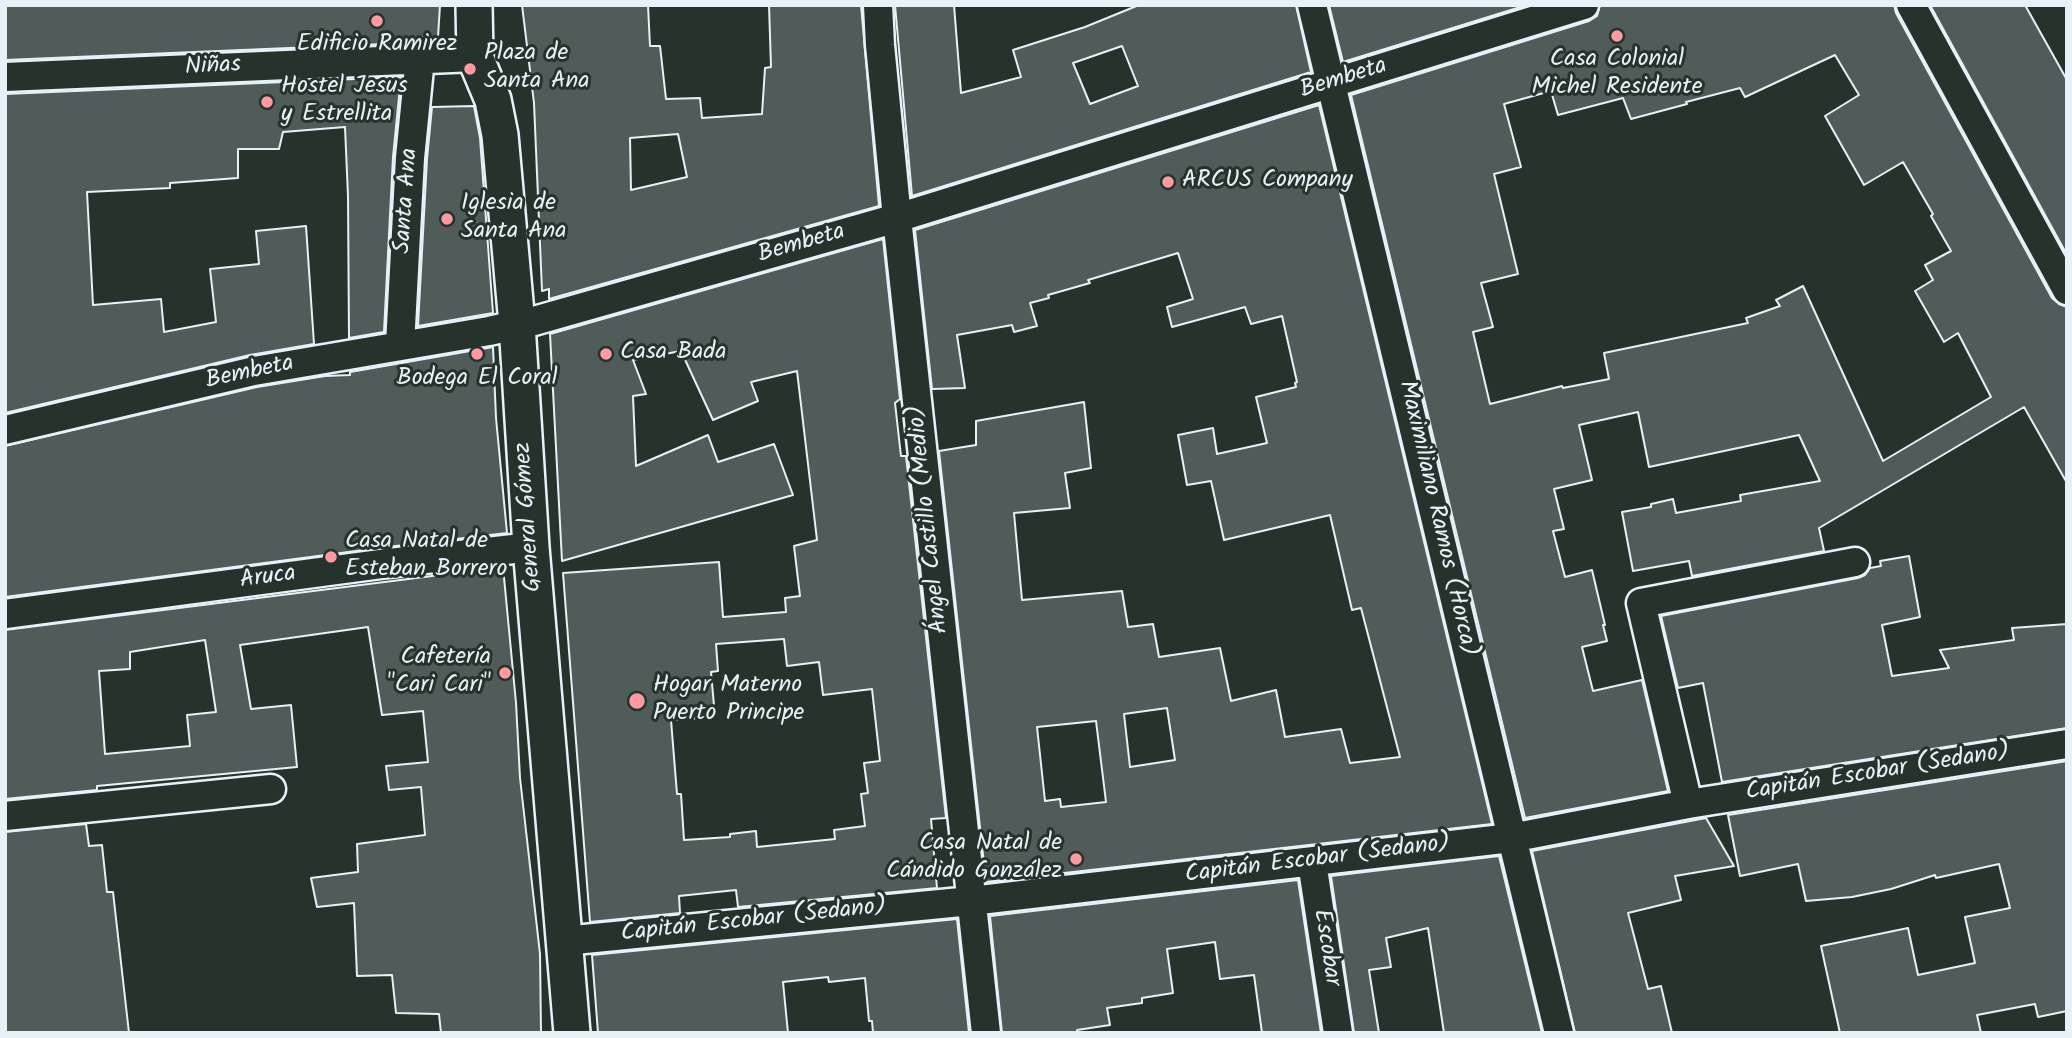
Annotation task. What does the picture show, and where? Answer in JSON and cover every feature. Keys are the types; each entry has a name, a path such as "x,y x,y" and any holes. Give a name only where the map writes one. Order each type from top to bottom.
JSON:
{"main road":[{"name":"General Gómez","path":"474,5 475,57 493,100 500,135 572,1033"}],"street":[{"name":"Ángel Castillo (Medio)","path":"878,5 897,218 986,1033"},
{"name":"Maximiliano Ramos (Horca)","path":"1312,5 1559,1033"},
{"name":"Bembeta","path":"5,430 254,371 517,324 897,218 1584,5"},
{"path":"1912,5 2067,290"},
{"path":"420,58 475,57"},
{"name":"Niñas","path":"5,77 420,58"},
{"name":"Santa Ana","path":"400,345 410,158 420,58"},
{"name":"Aruca","path":"5,614 531,547"},
{"path":"1688,804 1641,603 1855,562"},
{"name":"Capitán Escobar (Sedano)","path":"564,941 971,901 1511,838 1688,804 2067,744"},
{"path":"5,816 271,789"},
{"name":"Escobar","path":"1312,862 1338,1033"}],"building":[{"path":"5,5 440,5 438,37 408,38 408,43 5,60"},
{"path":"522,5 648,5 650,46 660,46 666,99 700,98 702,118 762,114 765,68 771,67 769,5 861,5 879,206 549,299 549,289 542,291 534,103","holes":["678,134 687,177 631,190 630,138"]},
{"path":"895,5 954,5 961,93 1021,77 1013,50 1085,27 1139,5 1296,5 1311,72 912,196","holes":["1122,46 1138,86 1090,104 1073,63"]},
{"path":"1329,5 1527,5 1343,62"},
{"path":"1600,5 1894,5 2052,298 2067,307 2067,483 2024,407 1819,528 1824,551 1692,576 1689,561 1633,571 1622,512 1651,507 1651,504 1673,499 1676,513 1741,501 1740,495 1820,481 1799,435 1649,467 1638,412 1579,425 1592,480 1554,489 1564,529 1553,531 1565,577 1592,570 1607,641 1582,647 1593,691 1642,680 1668,791 1525,818 1351,95 1589,21 1597,16","holes":["1835,55 1859,95 1825,116 1864,185 1903,162 1951,251 1925,265 1933,280 1915,291 1944,342 1958,333 1991,397 1883,461 1803,286 1776,300 1780,306 1746,318 1748,323 1604,353 1609,379 1563,388 1562,386 1490,404 1473,332 1493,327 1481,283 1518,274 1494,174 1521,167 1504,104 1551,91 1558,115 1623,98 1631,119 1740,88 1745,97"]},
{"path":"1930,5 2025,5 2067,80 2067,255"},
{"path":"401,77 393,157 384,332 349,338 345,127 283,132 279,149 238,149 238,178 170,183 170,188 87,192 93,305 161,299 164,332 216,322 210,269 259,264 256,231 306,226 314,344 250,355 5,413 5,94"},
{"path":"1319,105 1492,824 986,882 939,451 976,445 976,421 1084,402 1091,468 1065,473 1070,508 1014,513 1022,600 1122,591 1128,627 1153,624 1159,657 1220,648 1231,701 1276,690 1285,737 1341,729 1350,763 1400,757 1361,608 1352,610 1330,515 1224,540 1211,481 1187,485 1178,435 1213,428 1217,454 1267,443 1256,397 1296,387 1297,382 1282,316 1251,324 1245,307 1172,327 1167,307 1193,299 1178,253 1088,280 1090,283 1030,303 1037,326 1014,332 1012,325 957,335 965,388 932,389 915,230","holes":["1167,708 1175,760 1130,767 1124,714","1096,721 1106,802 1061,807 1060,799 1045,801 1037,727"]},
{"name":"Iglesia de Santa Ana","path":"474,106 480,138 493,313 418,326 432,107"},
{"path":"883,239 900,399 895,403 901,456 906,456 946,818 931,819 937,888 738,907 736,890 679,896 680,913 590,922 563,573 719,562 723,617 786,612 785,598 800,596 794,546 817,540 797,371 751,382 758,401 713,420 681,351 633,360 646,394 633,396 636,466 708,435 718,462 774,444 793,495 562,561 550,334","holes":["784,639 787,666 819,662 823,695 872,689 880,761 864,763 868,793 861,794 865,826 834,830 835,839 757,847 756,831 730,834 730,837 684,840 671,720 715,717 711,672 718,671 716,644"]},
{"path":"493,347 496,418 507,533 5,597 5,446 257,387 325,376 350,375 350,372"},
{"path":"1909,556 1920,617 1882,625 1892,676 1949,668 1940,650 2014,640 2012,628 2067,624 2067,728 1722,782 1703,683 1678,688 1661,616 1858,578 1865,575 1870,568 1881,566 1880,561"},
{"path":"503,567 520,778 540,954 541,1033 441,1033 439,1014 396,1013 392,975 357,976 354,903 317,907 311,878 358,872 357,844 425,835 421,787 389,790 386,766 428,762 423,711 382,715 368,627 240,645 251,709 291,705 297,767 97,786 97,790 5,799 5,630","holes":["205,640 216,712 187,715 190,746 105,754 99,671 130,669 130,652"]},
{"path":"2067,761 2067,1011 2038,1017 2035,1004 1977,1015 1981,1033 1840,1033 1821,946 1908,928 1918,975 1975,963 1965,917 2010,908 1999,864 1936,878 1935,875 1891,889 1852,897 1806,901 1798,864 1740,876 1728,815"},
{"path":"1706,818 1734,866 1675,876 1681,900 1628,913 1648,989 1661,986 1672,1033 1575,1033 1532,851"},
{"path":"86,824 89,846 102,845 107,892 113,892 129,1033 5,1033 5,832"},
{"path":"1499,856 1542,1033 1444,1033 1428,928 1386,938 1391,967 1369,970 1379,1033 1354,1033 1331,876"},
{"path":"1298,880 1321,1033 1262,1033 1254,975 1220,979 1215,942 1167,949 1173,993 1142,998 1142,1003 1107,1008 1110,1025 1077,1030 1078,1033 1002,1033 990,916"},
{"path":"957,919 969,1033 873,1033 872,1021 869,1021 865,978 829,982 828,977 783,982 788,1033 598,1033 592,955"}],"place":[{"name":"Edificio Ramirez","path":"377,21"},
{"name":"Casa Colonial Michel Residente","path":"1617,36"},
{"name":"Plaza de Santa Ana","path":"470,69"},
{"name":"Hostel Jesus y Estrellita","path":"267,102"},
{"name":"ARCUS Company","path":"1168,182"},
{"name":"Iglesia de Santa Ana","path":"447,219"},
{"name":"Bodega El Coral","path":"477,354"},
{"name":"Casa Bada","path":"606,354"},
{"name":"Casa Natal de Esteban Borrero","path":"331,557"},
{"name":"Cafetería \"Cari Cari\"","path":"505,673"},
{"name":"Hogar Materno Puerto Principe","path":"637,701"},
{"name":"Casa Natal de Cándido González","path":"1076,859"}]}
